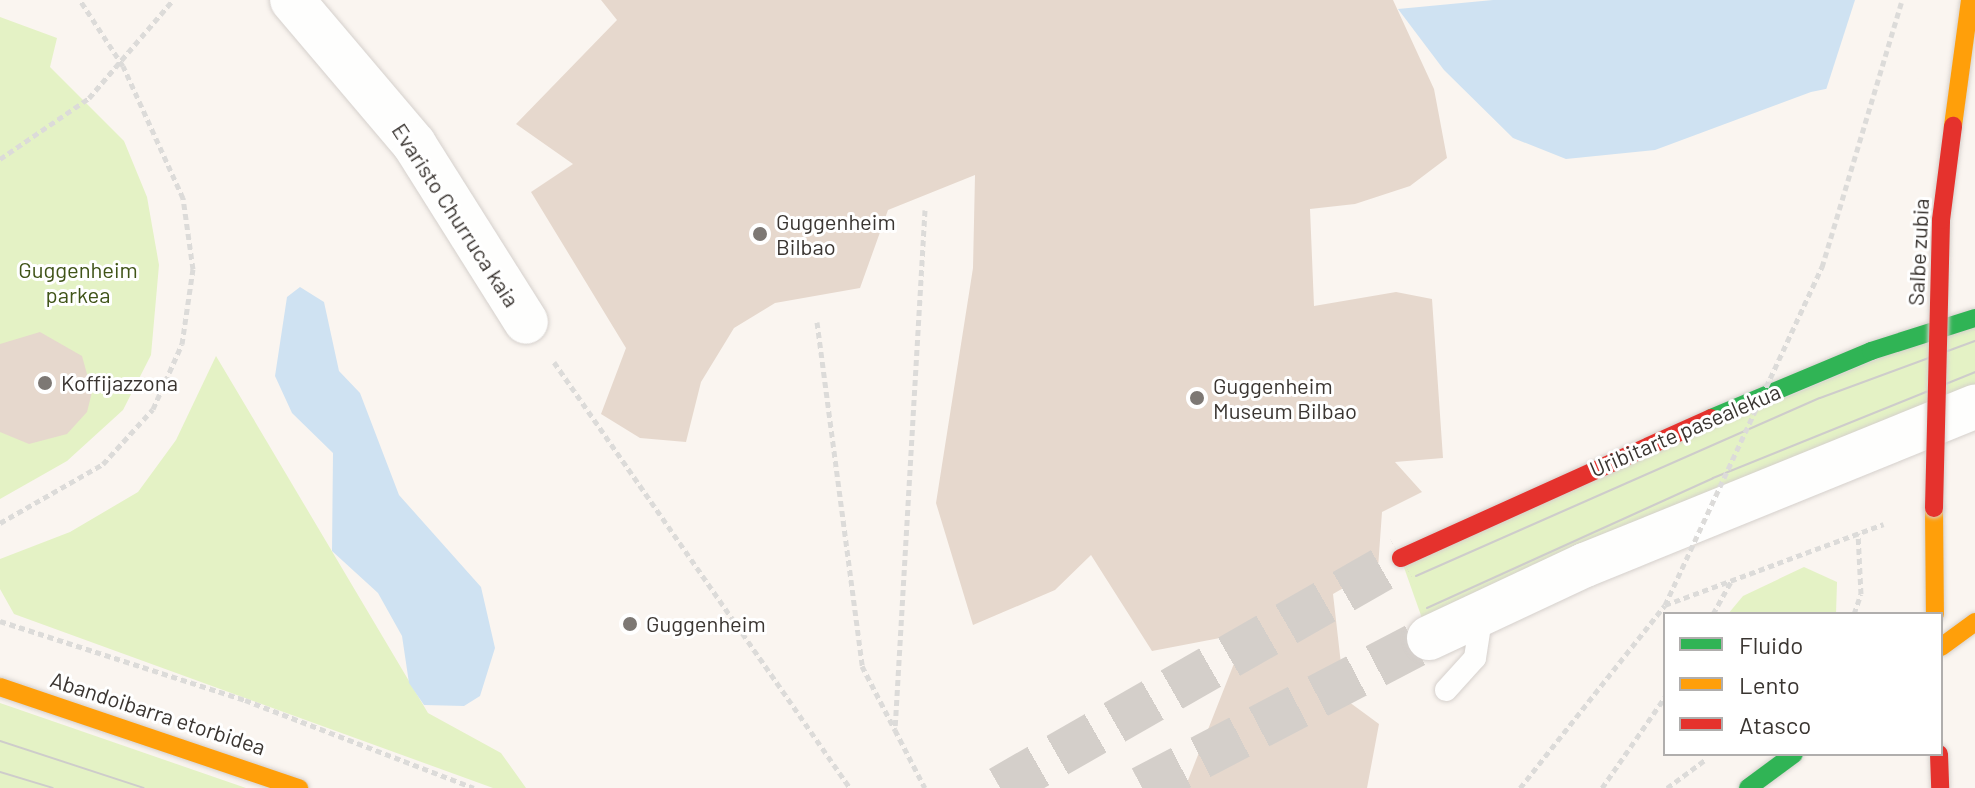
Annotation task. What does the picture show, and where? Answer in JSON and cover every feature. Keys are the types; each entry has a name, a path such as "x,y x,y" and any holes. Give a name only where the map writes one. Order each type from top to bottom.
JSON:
{"street":[{"name":"Evaristo Churruca kaia","path":"292,0 414,144 526,322"},
{"name":"Salbe zubia","path":"1935,612 1934,508 1941,220 1970,0"},
{"name":"Uribitarte pasealekua","path":"1401,558 1676,432 1871,351 1975,318"},
{"path":"1429,638 1975,407"},
{"path":"1943,646 1975,622"},
{"name":"Abandoibarra etorbidea","path":"0,687 299,788"},
{"path":"1748,788 1791,756"},
{"path":"1939,756 1940,788"}],"lane":[{"path":"1446,690 1475,658 1482,613"}],"path":[{"path":"0,523 103,464 153,409 182,344 193,269 183,198 123,66 80,0"},
{"path":"0,159 123,66 173,0"},
{"path":"1520,788 1665,605 1822,267 1902,0"},
{"path":"895,730 925,210"},
{"path":"526,322 850,788"},
{"path":"817,322 862,666 925,788"},
{"path":"1665,605 1887,523"},
{"path":"1855,612 1861,594 1858,533"},
{"path":"1714,612 1731,581"},
{"path":"0,621 245,700 474,788"},
{"path":"1602,788 1663,700"},
{"path":"1667,788 1711,756"}],"green space":[{"name":"Guggenheim parkea","path":"0,17 57,38 50,67 124,141 147,197 159,265 151,355 123,410 67,461 0,499"},
{"path":"1975,318 1975,408 1429,638 1401,559"},
{"path":"216,356 428,713 501,753 526,788 493,788 14,614 0,589 0,559 70,532 138,492 176,440"},
{"path":"1804,567 1837,582 1836,612 1730,612 1743,596"},
{"path":"0,703 246,788 0,788"}],"water":[{"path":"1493,0 1975,0 1908,72 1811,92 1655,150 1566,159 1513,138 1444,70 1398,9"},
{"path":"300,287 324,302 339,371 360,393 399,495 481,587 495,648 480,696 464,706 424,705 409,683 402,636 378,593 332,551 333,453 292,413 275,376 287,297"}],"pier":[{"path":"1855,0 1975,0 1975,70 1825,93"}],"building":[{"name":"Guggenheim Museum Bilbao","path":"601,0 1393,0 1434,89 1447,158 1410,186 1355,204 1310,209 1314,306 1396,292 1432,299 1443,458 1395,462 1422,492 1382,512 1378,568 1333,594 1345,699 1379,724 1367,788 1185,788 1246,633 1152,651 1091,555 1055,590 973,625 936,503 973,268 975,175 888,210 860,288 775,303 734,328 701,382 686,442 640,438 601,414 626,348 531,192 573,164 516,124 617,20"},
{"name":"Koffijazzona","path":"40,332 82,356 92,392 87,412 67,434 29,444 0,432 0,344"}],"tunnel":[{"path":"1000,788 1401,558"},
{"path":"1142,788 1429,638"}],"tram line":[{"path":"1416,576 1820,398 1975,341"},
{"path":"1427,608 1713,478 1975,372"},
{"path":"0,741 144,788"},
{"path":"0,772 53,788"}],"traffic: fast":[{"path":"1711,418 1871,351 1975,318"},
{"path":"1748,788 1791,756"}],"traffic: slow":[{"path":"1953,126 1970,0"},
{"path":"1934,508 1935,612"},
{"path":"1943,646 1975,622"},
{"path":"0,687 299,788"}],"traffic: jam":[{"path":"1934,508 1941,220 1953,126"},
{"path":"1401,558 1711,418"},
{"path":"1939,756 1940,788"}],"place":[{"name":"Guggenheim Bilbao","path":"760,234"},
{"name":"Koffijazzona","path":"45,383"},
{"name":"Guggenheim Museum Bilbao","path":"1197,398"},
{"name":"Guggenheim","path":"630,624"}]}
